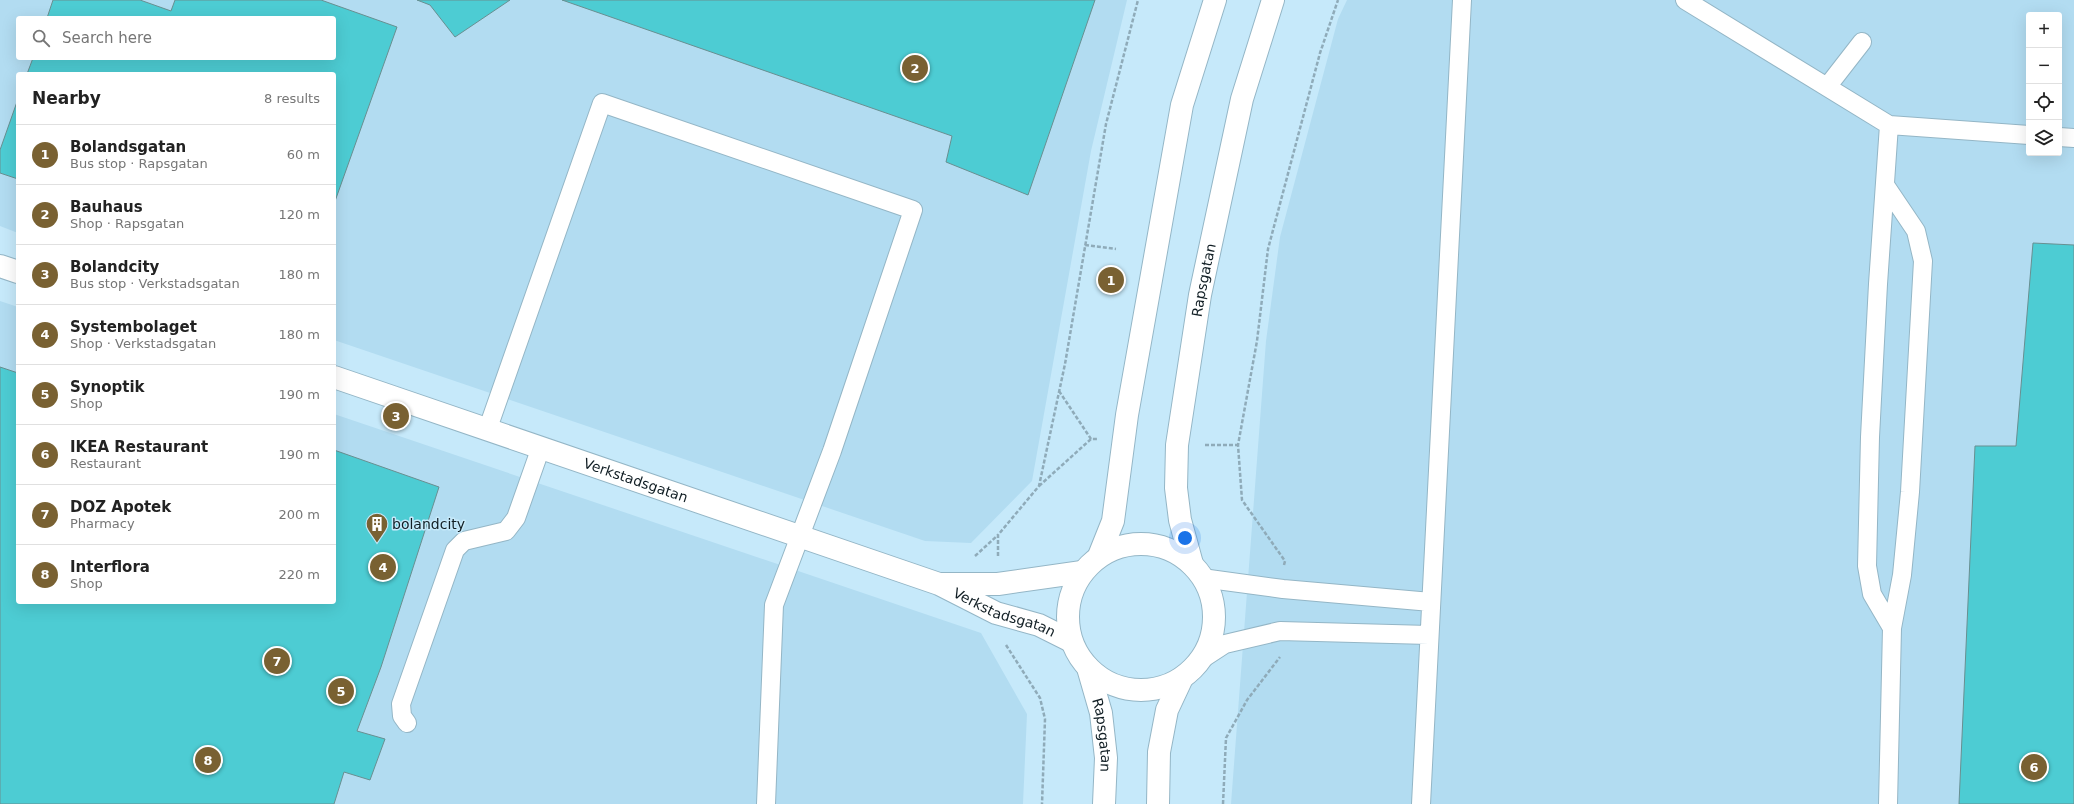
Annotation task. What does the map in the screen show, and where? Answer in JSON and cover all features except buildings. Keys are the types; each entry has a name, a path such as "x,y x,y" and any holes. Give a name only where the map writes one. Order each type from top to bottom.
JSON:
{"street":[{"path":"1099,556 1113,522 1127,415 1182,105 1215,0"},
{"name":"Rapsgatan","path":"1182,678 1199,661 1213,634 1214,608 1208,586 1197,571 1180,520 1176,488 1177,445 1200,295 1242,99 1273,0"},
{"path":"0,266 16,271"},
{"name":"Verkstadsgatan","path":"336,378 488,428 939,584 996,613 1039,625 1071,641"},
{"path":"1182,678 1153,689 1137,690 1107,682 1088,668 1077,654 1071,641 1067,615 1071,592 1082,572 1099,556 1129,544 1162,546 1197,571"},
{"name":"Verkstadsgatan","path":"939,584 998,584 1082,572"},
{"name":"Rapsgatan","path":"1088,668 1101,713 1106,758 1104,804"},
{"path":"1158,804 1160,745 1167,710 1182,678"}],"lane":[{"path":"1421,804 1462,0"},
{"path":"1685,0 1889,125 2026,135"},
{"path":"1827,87 1862,42"},
{"path":"488,428 602,103 913,210 832,451 774,605 766,804"},
{"path":"1889,125 1870,436 1867,566 1872,594 1892,628"},
{"path":"2062,137 2074,138"},
{"path":"1885,185 1916,231 1923,261 1910,492 1902,575 1892,628 1889,703 1888,804"},
{"path":"408,723 402,716 401,704 455,550 464,541 506,531 516,518 541,447"},
{"path":"1197,571 1283,589 1431,602"},
{"path":"1199,661 1225,644 1280,631 1429,635"}],"path":[{"path":"998,584 998,535 1039,486 1059,390 1106,124 1138,0"},
{"path":"1283,589 1285,561 1242,500 1238,445 1257,341 1268,249 1320,53 1338,0"},
{"path":"1085,245 1116,249"},
{"path":"1059,390 1091,438"},
{"path":"996,613 999,634 1040,698 1045,719 1042,804"},
{"path":"1223,804 1226,738 1247,700 1282,656 1280,631"}],"shaded area":[{"path":"0,0 1127,0 1091,151 1032,481 971,543 925,541 336,341 336,72 16,72 16,232 0,226"},
{"path":"1347,0 2074,0 2074,804 1231,804 1266,341 1280,237 1338,19"},
{"path":"0,301 16,306 16,604 336,604 336,415 981,633 1027,714 1023,804 0,804"}],"place":[{"name":"Bauhaus","path":"915,68"},
{"name":"Bolandsgatan","path":"1111,280"},
{"name":"Bolandcity","path":"396,416"},
{"name":"bolandcity","path":"377,544"},
{"name":"Systembolaget","path":"383,567"},
{"name":"DOZ Apotek","path":"277,661"},
{"name":"Synoptik","path":"341,691"},
{"name":"Interflora","path":"208,760"},
{"name":"IKEA Restaurant","path":"2034,767"}]}
